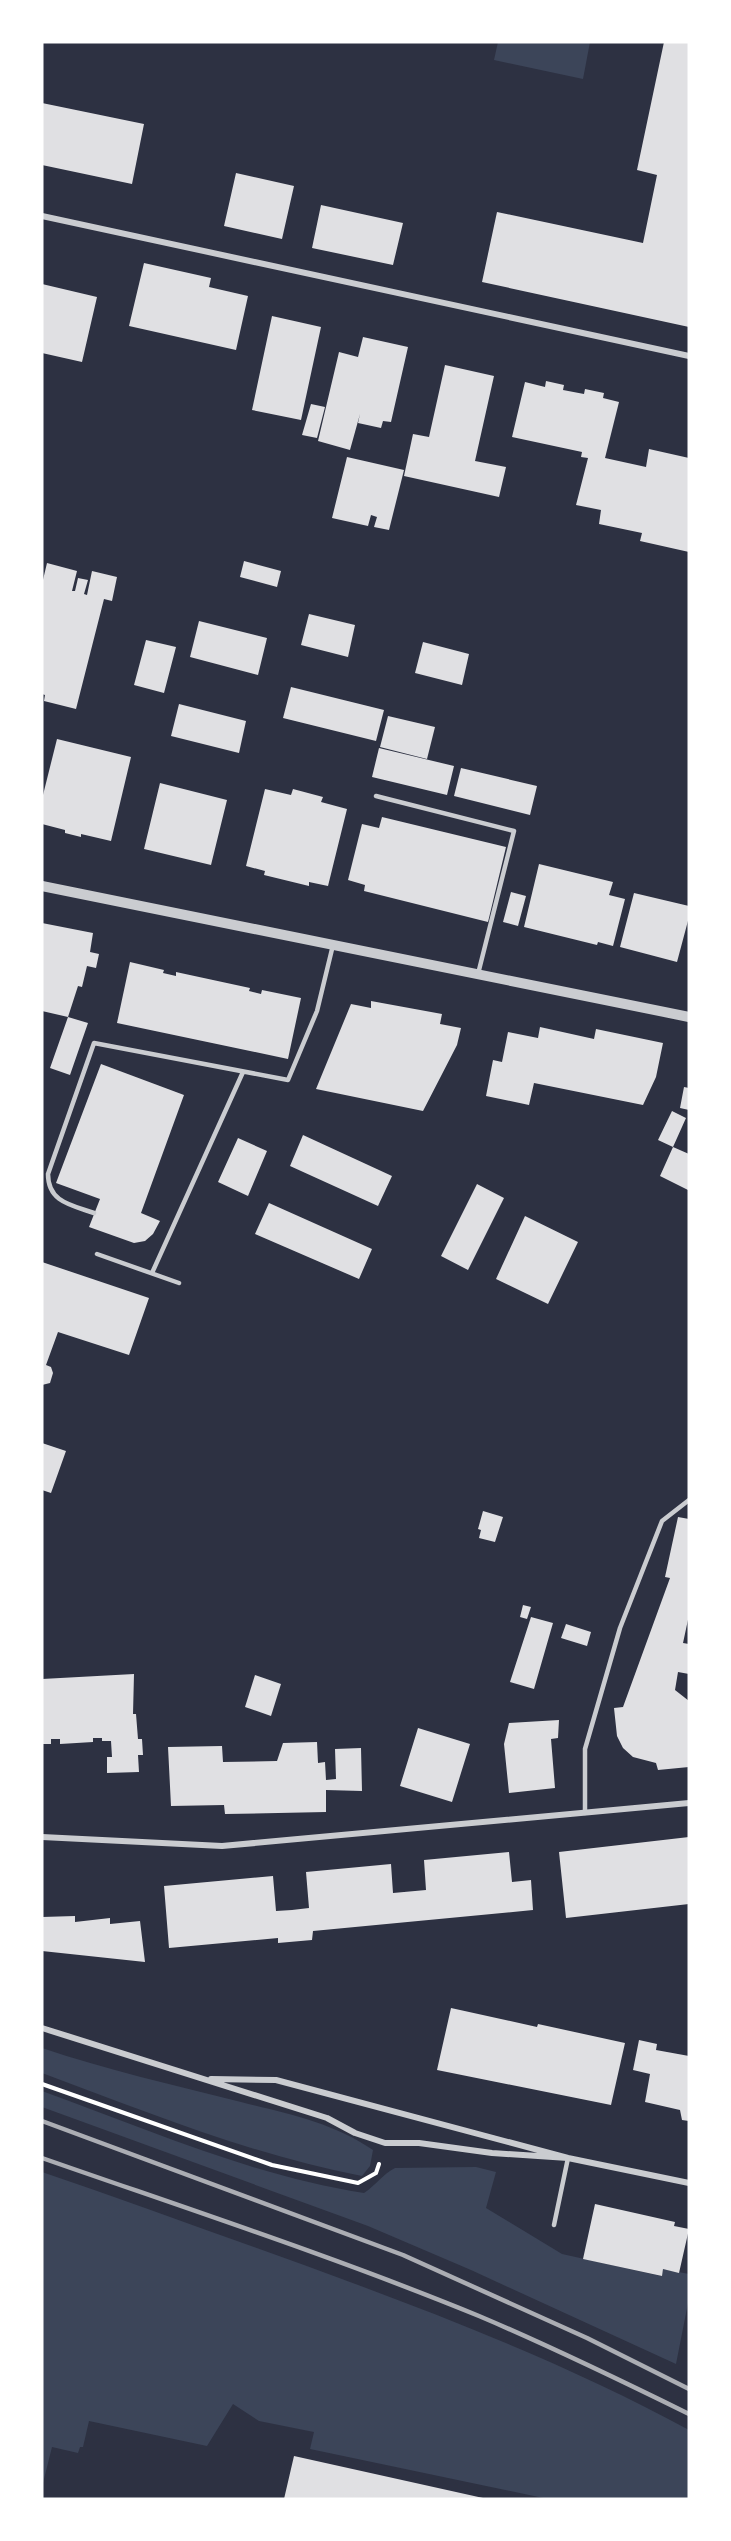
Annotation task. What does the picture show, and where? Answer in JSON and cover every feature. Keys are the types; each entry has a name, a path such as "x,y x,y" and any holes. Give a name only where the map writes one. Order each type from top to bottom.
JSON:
{"street":[{"path":"42,216 689,356"},
{"path":"42,886 689,1017"},
{"path":"42,1837 222,1846 689,1803"},
{"path":"42,2028 327,2118 355,2133 385,2143 419,2143 492,2153 568,2158"},
{"path":"205,2079 276,2080 568,2158 689,2184"}],"lane":[{"path":"376,796 514,831 478,974"},
{"path":"94,1213 57,1198 48,1187 48,1173 94,1043 288,1080 317,1011 333,945"},
{"path":"152,1273 243,1072"},
{"path":"97,1254 179,1283"},
{"path":"585,1813 585,1749 620,1628 662,1521 689,1500"},
{"path":"554,2225 568,2158"}],"path":[{"path":"42,2084 272,2165 358,2183 376,2173 385,2143"}],"shaded area":[{"path":"498,42 590,42 583,79 494,60"},
{"path":"42,2048 116,2070 293,2115 326,2126 342,2132 373,2150 370,2166 362,2176 321,2167 280,2157 160,2117 42,2073"},
{"path":"42,2091 241,2163 323,2185 364,2193 395,2168 476,2167 496,2172 486,2208 562,2254 661,2276 663,2269 689,2274 689,2298 676,2364 471,2270 368,2226 42,2107"},
{"path":"42,2172 304,2265 500,2340 643,2406 689,2430 689,2499 548,2499 310,2449 314,2432 259,2421 233,2404 207,2446 89,2421 83,2447 80,2447 78,2453 52,2447 42,2487"}],"building":[{"path":"664,42 689,42 689,327 482,282 497,212 643,243 657,175 637,170"},
{"path":"42,103 144,124 132,184 42,165"},
{"path":"236,173 294,186 282,239 224,226"},
{"path":"321,205 403,223 393,265 312,248"},
{"path":"144,263 211,278 209,287 248,296 236,350 129,326"},
{"path":"42,284 97,297 82,362 42,353"},
{"path":"272,316 321,327 301,420 252,410"},
{"path":"363,337 408,347 391,422 383,421 381,428 358,423 360,414 350,450 318,441 339,352 358,357"},
{"path":"445,365 494,376 475,461 506,467 499,497 404,476 413,434 429,437"},
{"path":"546,381 564,385 563,390 584,394 585,389 604,393 603,398 619,402 605,458 646,467 649,449 689,458 689,552 640,541 642,533 599,524 601,510 576,505 588,458 581,457 582,452 512,437 525,382 545,387"},
{"path":"311,404 325,407 317,438 302,435"},
{"path":"347,457 404,470 389,530 374,527 377,517 371,515 368,526 332,518"},
{"path":"244,561 281,571 277,587 240,577"},
{"path":"47,563 77,571 72,591 75,591 78,578 88,580 84,594 87,595 92,571 117,577 112,601 104,599 76,709 44,701 45,695 42,694 42,584"},
{"path":"309,614 355,625 348,657 301,645"},
{"path":"199,621 267,638 258,675 190,657"},
{"path":"146,640 176,647 164,693 134,685"},
{"path":"423,642 469,654 462,685 415,673"},
{"path":"291,687 384,710 376,741 283,718"},
{"path":"179,704 246,721 239,753 171,736"},
{"path":"388,716 435,727 427,759 380,747"},
{"path":"57,739 131,757 111,841 81,834 81,837 42,824 42,799"},
{"path":"379,748 454,766 447,795 372,777"},
{"path":"461,768 537,786 530,815 454,796"},
{"path":"160,783 227,800 211,865 144,849"},
{"path":"265,789 291,795 293,789 323,797 321,802 347,809 328,886 309,882 309,886 264,875 265,871 246,866"},
{"path":"382,817 506,847 488,922 364,891 365,885 348,880 362,824 379,828"},
{"path":"539,864 613,882 609,895 625,899 613,946 598,942 597,945 524,927"},
{"path":"511,892 526,896 518,926 503,922"},
{"path":"634,893 689,906 689,917 677,962 620,947"},
{"path":"42,923 93,933 90,952 99,954 96,968 87,966 82,987 78,986 68,1017 42,1011"},
{"path":"130,962 164,970 163,973 176,976 176,972 250,988 249,991 261,994 262,990 301,998 288,1059 117,1023"},
{"path":"371,1001 442,1014 440,1024 461,1028 457,1045 423,1111 316,1089 351,1004 371,1008"},
{"path":"68,1017 88,1023 70,1075 50,1068"},
{"path":"540,1027 594,1039 596,1029 663,1043 656,1077 643,1105 534,1083 529,1105 486,1096 493,1060 502,1062 508,1032 538,1038"},
{"path":"101,1064 184,1095 141,1213 160,1221 153,1234 145,1241 134,1243 89,1227 100,1199 56,1183"},
{"path":"684,1087 689,1088 689,1110 680,1108"},
{"path":"672,1111 686,1118 673,1147 658,1140"},
{"path":"303,1135 392,1176 378,1206 290,1166"},
{"path":"238,1138 267,1151 248,1196 218,1182"},
{"path":"673,1147 689,1154 688,1190 660,1176"},
{"path":"477,1184 504,1198 468,1270 441,1256"},
{"path":"269,1203 372,1249 359,1279 255,1234"},
{"path":"525,1216 578,1242 548,1304 496,1279"},
{"path":"42,1262 149,1298 129,1355 58,1332 46,1365 51,1367 53,1373 50,1383 42,1385"},
{"path":"42,1443 66,1451 51,1493 42,1490"},
{"path":"483,1511 503,1517 495,1542 479,1538 481,1530 478,1529"},
{"path":"678,1517 689,1519 689,1615 683,1643 689,1644 689,1674 678,1672 675,1690 689,1701 689,1767 658,1770 656,1763 633,1757 623,1748 617,1736 614,1708 623,1707 670,1578 665,1577"},
{"path":"523,1605 531,1607 527,1619 520,1617"},
{"path":"531,1617 553,1623 534,1689 510,1682"},
{"path":"566,1624 591,1632 587,1646 561,1638"},
{"path":"134,1674 133,1714 136,1714 138,1739 142,1739 143,1755 138,1755 139,1772 107,1773 107,1757 112,1757 111,1741 102,1741 102,1738 93,1738 93,1742 60,1744 60,1739 51,1739 51,1744 42,1744 42,1679"},
{"path":"255,1675 281,1684 271,1716 245,1707"},
{"path":"559,1720 558,1738 551,1739 555,1788 509,1793 504,1744 509,1723"},
{"path":"418,1728 470,1744 452,1802 400,1786"},
{"path":"317,1742 318,1763 325,1762 326,1780 336,1779 335,1749 361,1748 362,1791 326,1790 326,1812 225,1814 224,1805 171,1806 168,1747 222,1746 223,1762 277,1761 283,1743"},
{"path":"689,1837 689,1904 566,1918 559,1852"},
{"path":"509,1852 512,1882 531,1880 533,1910 313,1931 312,1940 278,1943 278,1938 169,1948 164,1886 273,1876 276,1911 292,1910 309,1908 306,1872 391,1864 393,1893 426,1890 424,1860"},
{"path":"75,1916 75,1922 110,1918 110,1924 140,1921 145,1962 42,1951 42,1917"},
{"path":"451,2008 625,2043 611,2105 437,2070"},
{"path":"639,2040 657,2044 656,2050 689,2056 689,2121 682,2120 680,2110 645,2102 650,2074 633,2070"},
{"path":"595,2204 675,2222 674,2226 689,2229 679,2273 663,2269 662,2276 583,2259"},
{"path":"294,2456 483,2498 284,2499"}],"railway":[{"path":"42,2121 403,2255 587,2338 689,2389"},
{"path":"42,2158 425,2294 532,2339 689,2414"}]}
